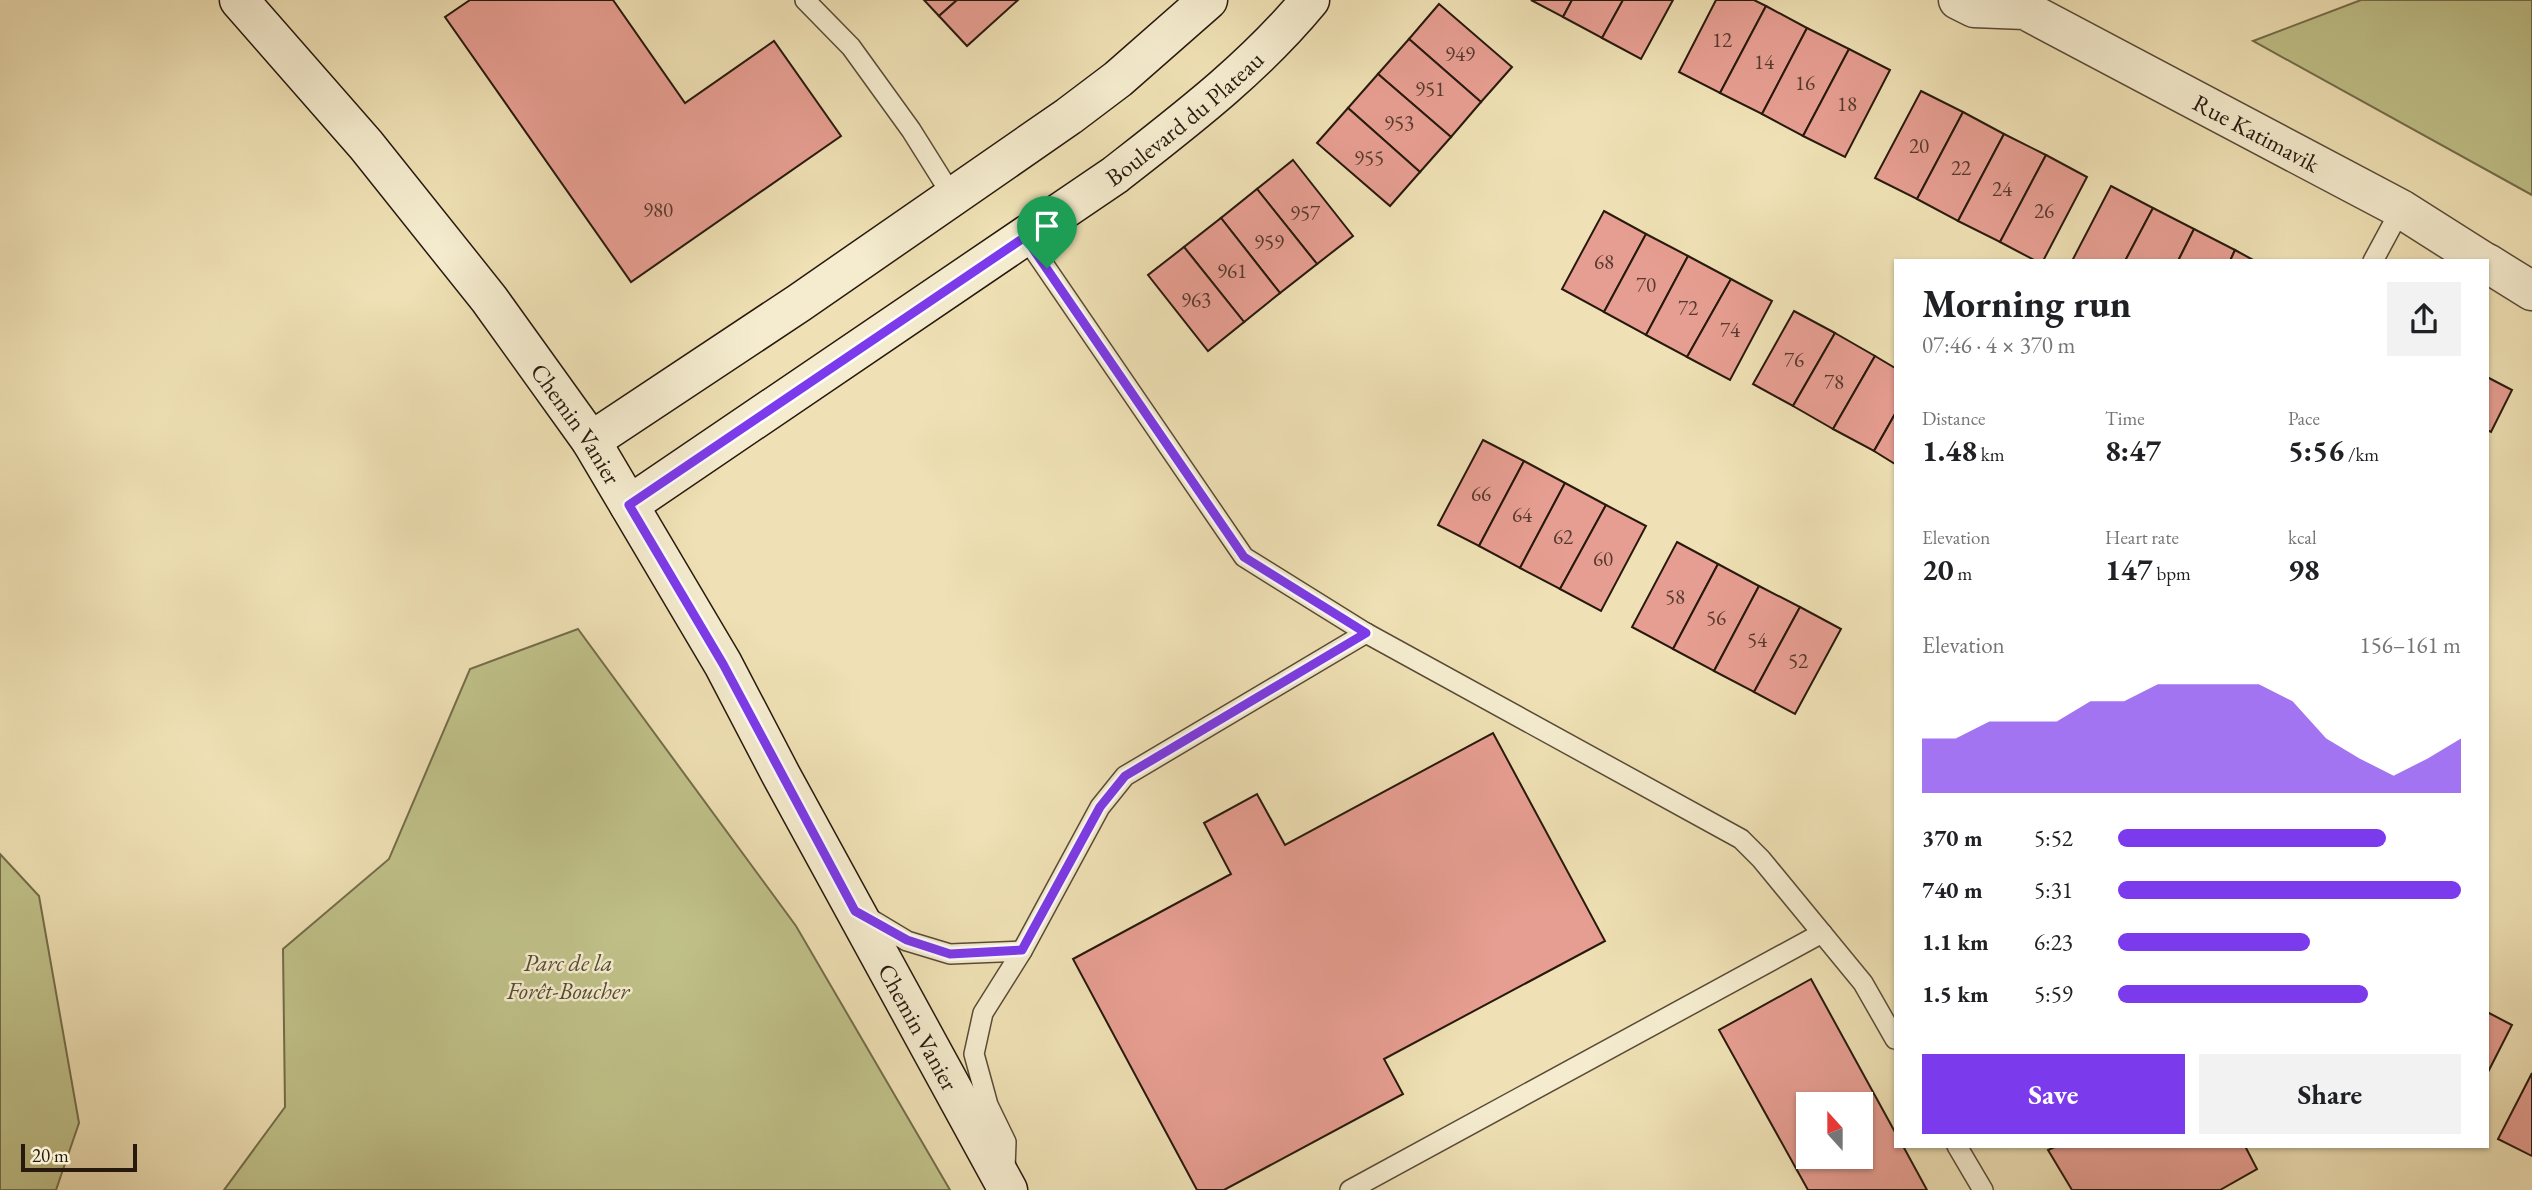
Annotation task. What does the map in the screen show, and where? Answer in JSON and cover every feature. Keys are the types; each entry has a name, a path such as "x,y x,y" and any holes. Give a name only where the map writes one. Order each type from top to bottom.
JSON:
{"main road":[{"name":"Chemin Vanier","path":"239,0 366,145 481,289 591,441 723,664 1007,1187"},
{"path":"591,441 953,197 1118,79 1208,0"},
{"name":"Boulevard du Plateau","path":"629,505 1115,175 1242,72 1310,0"},
{"name":"Rue Katimavik","path":"1958,0 1974,8 2022,5 2401,209 2480,259"},
{"name":"Rue Katimavik","path":"2489,264 2532,291"}],"lane":[{"path":"806,0 851,47 911,130 953,197"},
{"path":"2374,259 2401,209"},
{"path":"1025,237 1244,557 1366,633 1741,839 1761,859 1863,983 1894,1037"},
{"path":"1007,1187 1006,1142 988,1105 974,1054 983,1013 1022,950 1100,807 1125,776 1366,633"},
{"path":"855,911 907,940 950,954 1022,950"},
{"path":"1350,1190 1822,933"},
{"path":"1958,1148 1983,1190"}],"green space":[{"path":"2361,0 2532,0 2532,195 2253,41"},
{"name":"Parc de la Forêt-Boucher","path":"578,629 796,926 950,1190 224,1190 285,1107 283,949 389,859 470,669"},
{"path":"0,854 39,896 79,1123 56,1190 0,1190"}],"building":[{"path":"470,0 613,0 685,103 774,41 841,136 631,282 445,17"},
{"path":"924,0 957,0 939,16"},
{"path":"957,0 1018,0 967,46 939,16"},
{"path":"1531,0 1572,0 1563,17"},
{"path":"1572,0 1623,0 1602,38 1563,17"},
{"path":"1623,0 1673,0 1641,59 1602,38"},
{"path":"1716,0 1754,0 1766,6 1720,93 1679,72"},
{"path":"1439,4 1512,67 1481,102 1409,39"},
{"path":"1766,6 1807,28 1762,114 1720,93"},
{"path":"1807,28 1849,49 1803,136 1762,114"},
{"path":"1409,39 1481,102 1451,137 1378,74"},
{"path":"1849,49 1890,70 1845,157 1803,136"},
{"path":"1378,74 1451,137 1420,172 1348,108"},
{"path":"1921,91 1963,112 1917,199 1875,178"},
{"path":"1348,108 1420,172 1390,206 1317,143"},
{"path":"1963,112 2004,134 1958,221 1917,199"},
{"path":"2004,134 2046,155 2000,242 1958,221"},
{"path":"2046,155 2087,177 2044,259 2032,259 2000,242"},
{"path":"1293,160 1353,236 1317,264 1257,189"},
{"path":"2111,186 2153,208 2126,259 2073,259"},
{"path":"1257,189 1317,264 1280,293 1221,218"},
{"path":"2153,208 2194,229 2179,259 2126,259"},
{"path":"1604,211 1646,234 1604,312 1562,289"},
{"path":"1221,218 1280,293 1244,322 1184,247"},
{"path":"2194,229 2235,250 2231,259 2179,259"},
{"path":"1646,234 1688,256 1646,335 1604,312"},
{"path":"1184,247 1244,322 1208,351 1148,275"},
{"path":"2235,250 2251,259 2231,259"},
{"path":"1688,256 1731,279 1687,357 1646,335"},
{"path":"1731,279 1772,301 1730,380 1687,357"},
{"path":"1794,311 1835,333 1793,406 1753,384"},
{"path":"1835,333 1875,356 1833,429 1793,406"},
{"path":"1875,356 1894,367 1894,416 1874,451 1833,429"},
{"path":"2489,378 2512,390 2491,432 2489,431"},
{"path":"1894,416 1894,463 1874,451"},
{"path":"1483,440 1524,461 1479,546 1438,525"},
{"path":"1524,461 1565,483 1520,568 1479,546"},
{"path":"1565,483 1606,505 1560,589 1520,568"},
{"path":"1606,505 1646,526 1601,611 1560,589"},
{"path":"1677,542 1718,564 1673,649 1632,627"},
{"path":"1718,564 1759,586 1714,671 1673,649"},
{"path":"1759,586 1800,607 1754,692 1714,671"},
{"path":"1800,607 1841,629 1795,714 1754,692"},
{"path":"1493,733 1605,941 1384,1059 1403,1094 1224,1190 1197,1190 1073,959 1231,874 1204,823 1257,794 1285,845"},
{"path":"1811,979 1894,1130 1894,1148 1904,1148 1927,1190 1808,1190 1796,1169 1873,1169 1873,1092 1796,1092 1796,1168 1719,1030"},
{"path":"2489,1013 2512,1025 2489,1070"},
{"path":"2532,1073 2532,1156 2498,1139"},
{"path":"2246,1148 2257,1169 2220,1190 2072,1190 2048,1150"}],"route":[{"path":"1025,237 1047,268 1244,557 1366,633 1125,776 1100,807 1022,950 950,954 907,940 855,911 723,664 629,505 1025,237"}]}
